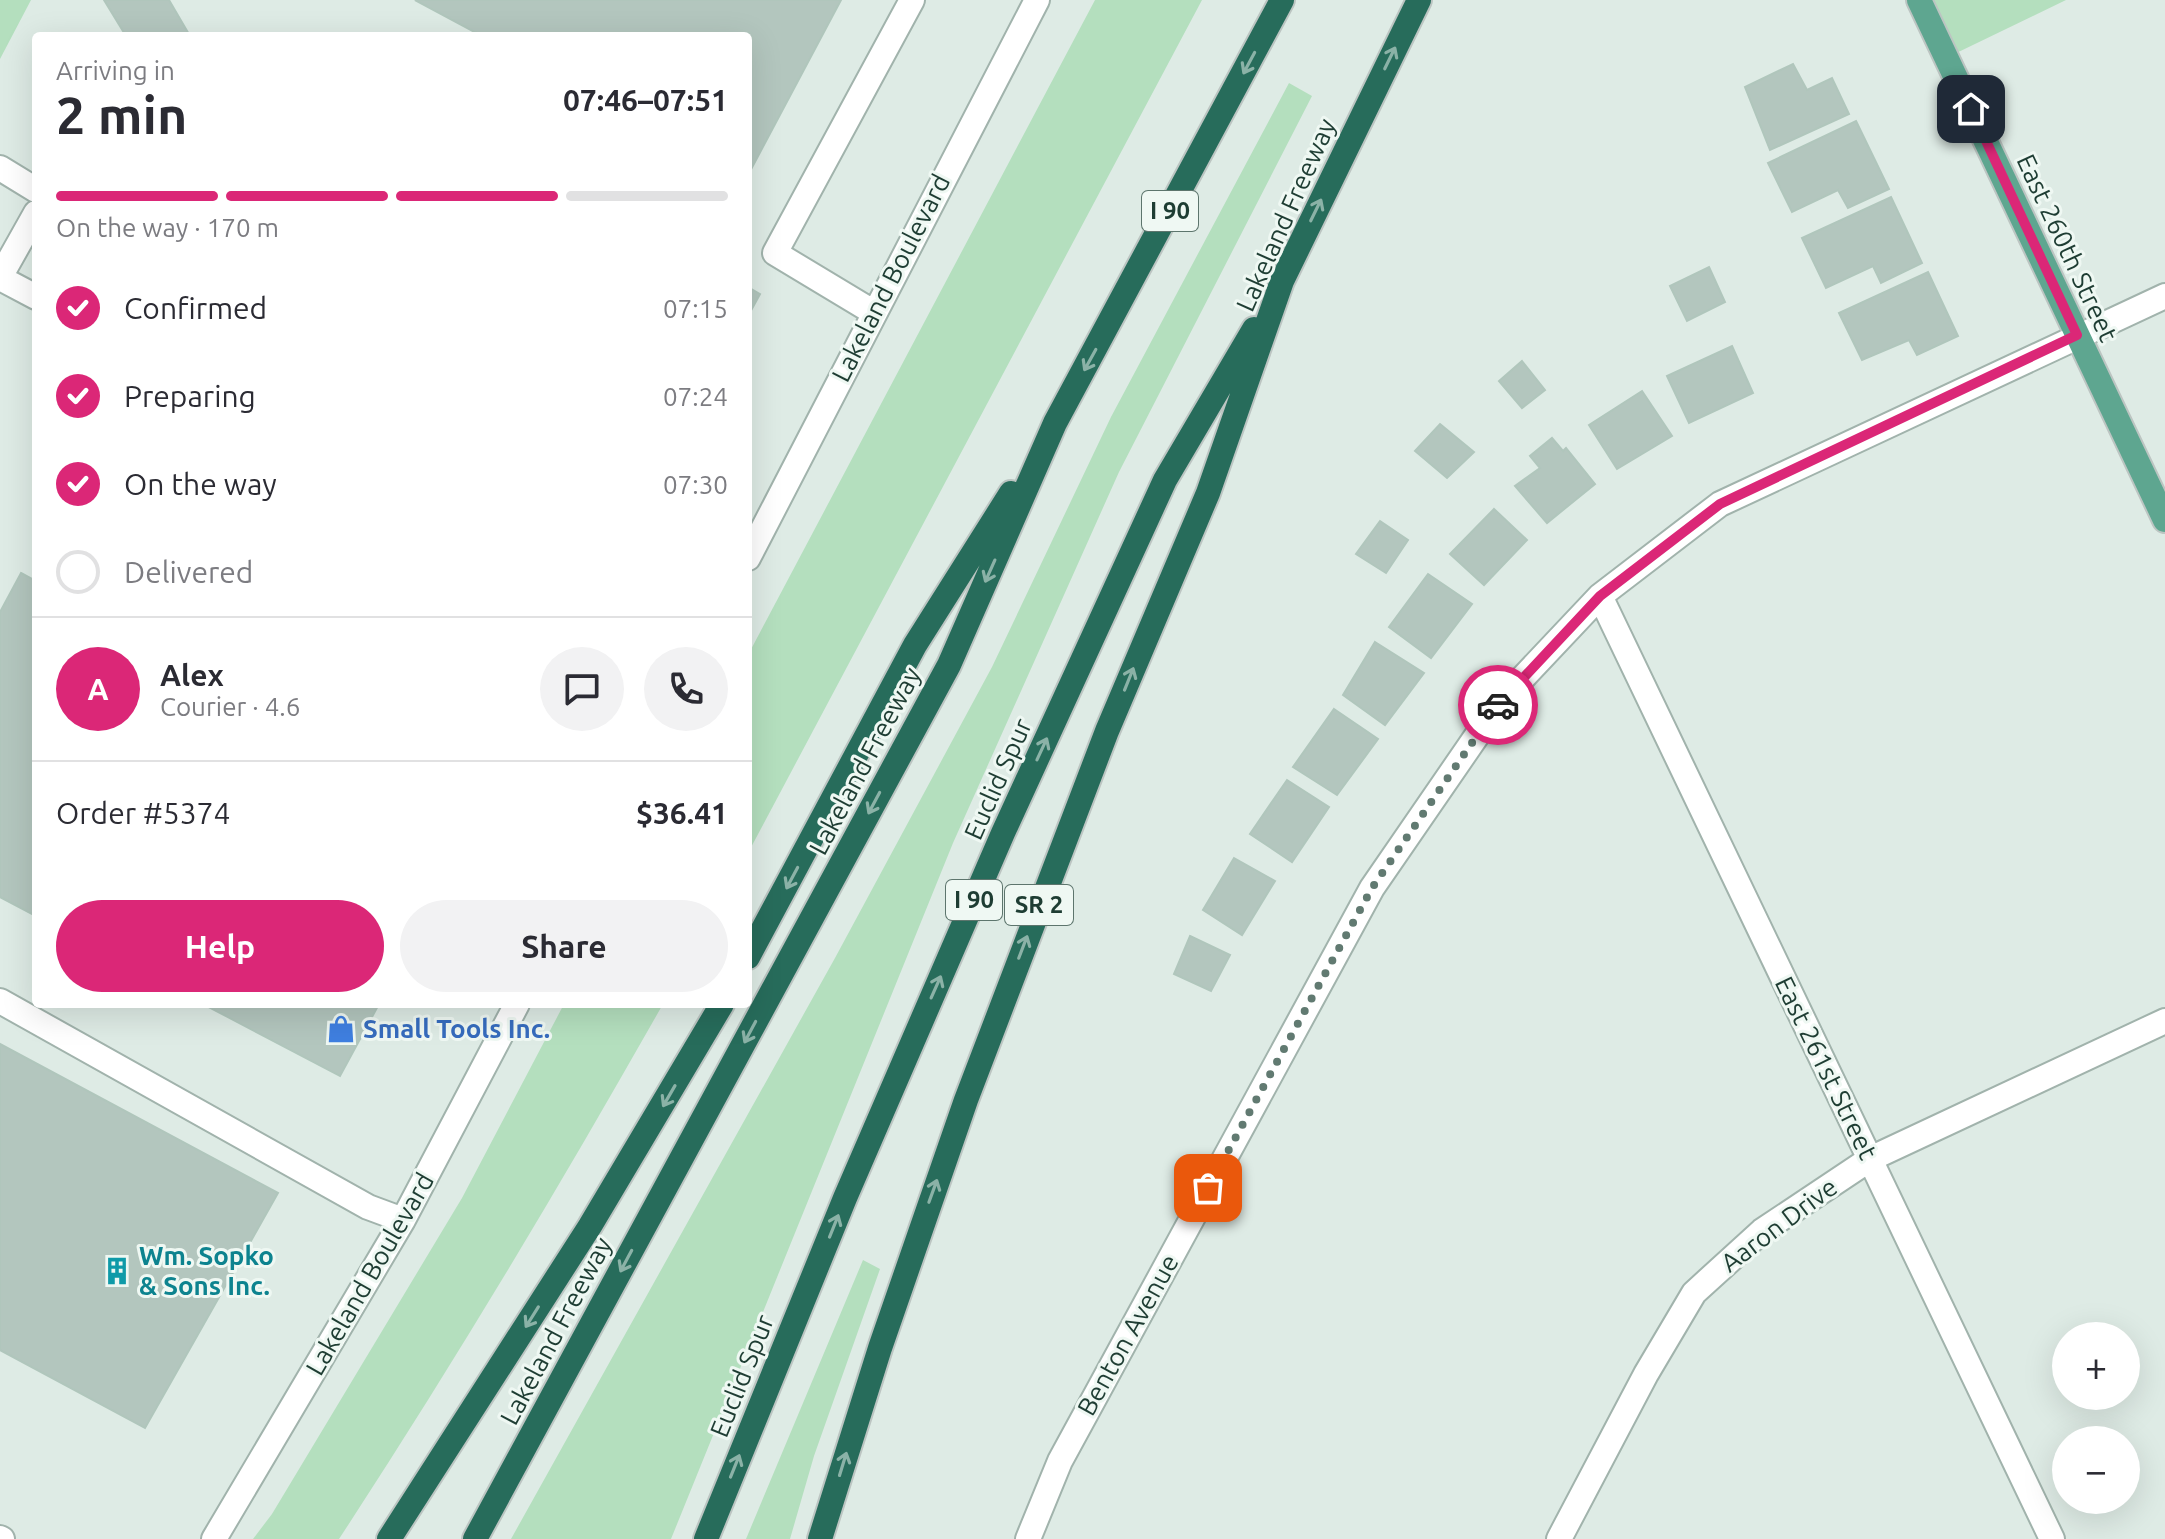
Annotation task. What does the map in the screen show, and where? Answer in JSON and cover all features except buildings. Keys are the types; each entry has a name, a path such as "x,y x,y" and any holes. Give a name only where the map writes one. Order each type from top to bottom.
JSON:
{"highway":[{"name":"Lakeland Freeway","path":"475,1539 949,665 1055,423 1282,0"},
{"name":"Lakeland Freeway","path":"820,1539 880,1348 961,1113 1107,731 1208,493 1282,281 1419,0"},
{"name":"Euclid Spur","path":"706,1539 891,1091 1114,589 1165,480 1282,281"},
{"name":"I 90","path":"752,950 915,645 1055,423"},
{"path":"389,1539 590,1226 720,1008"}],"main road":[{"name":"East 260th Street","path":"1919,0 2165,520"}],"street":[{"path":"873,312 775,253 912,0"},
{"name":"Lakeland Boulevard","path":"752,541 1037,0"},
{"path":"0,168 32,188"},
{"path":"32,220 0,278 32,295"},
{"name":"Benton Avenue","path":"1028,1539 1060,1461 1372,888 1500,702 1600,596 1720,504 2165,296"},
{"name":"East 261st Street","path":"1600,596 2052,1539"},
{"path":"0,1001 368,1207 403,1220"},
{"name":"Lakeland Boulevard","path":"214,1539 403,1220 515,1008"},
{"name":"Aaron Drive","path":"1559,1539 1646,1374 1694,1293 1762,1231 1870,1159 2165,1021"}],"green space":[{"path":"0,0 31,0 0,59"},
{"path":"1095,0 1202,0 752,845 752,647"},
{"path":"1919,0 2066,0 1946,58"},
{"path":"1289,83 1312,96 1119,472 953,843 671,1539 511,1539 835,958 992,667 1111,417"},
{"path":"562,1008 661,1008 505,1274 339,1539 253,1539 272,1514 462,1198"},
{"path":"863,1260 880,1269 814,1456 790,1539 746,1539"}],"way so far":[{"path":"1208,1188 1372,888 1498,705"}],"place":[{"name":"Small Tools Inc.","path":"341,1029"},
{"name":"Wm. Sopko & Sons Inc.","path":"117,1271"}],"route":[{"path":"1498,705 1600,596 1720,504 2077,335 1971,109"}]}
